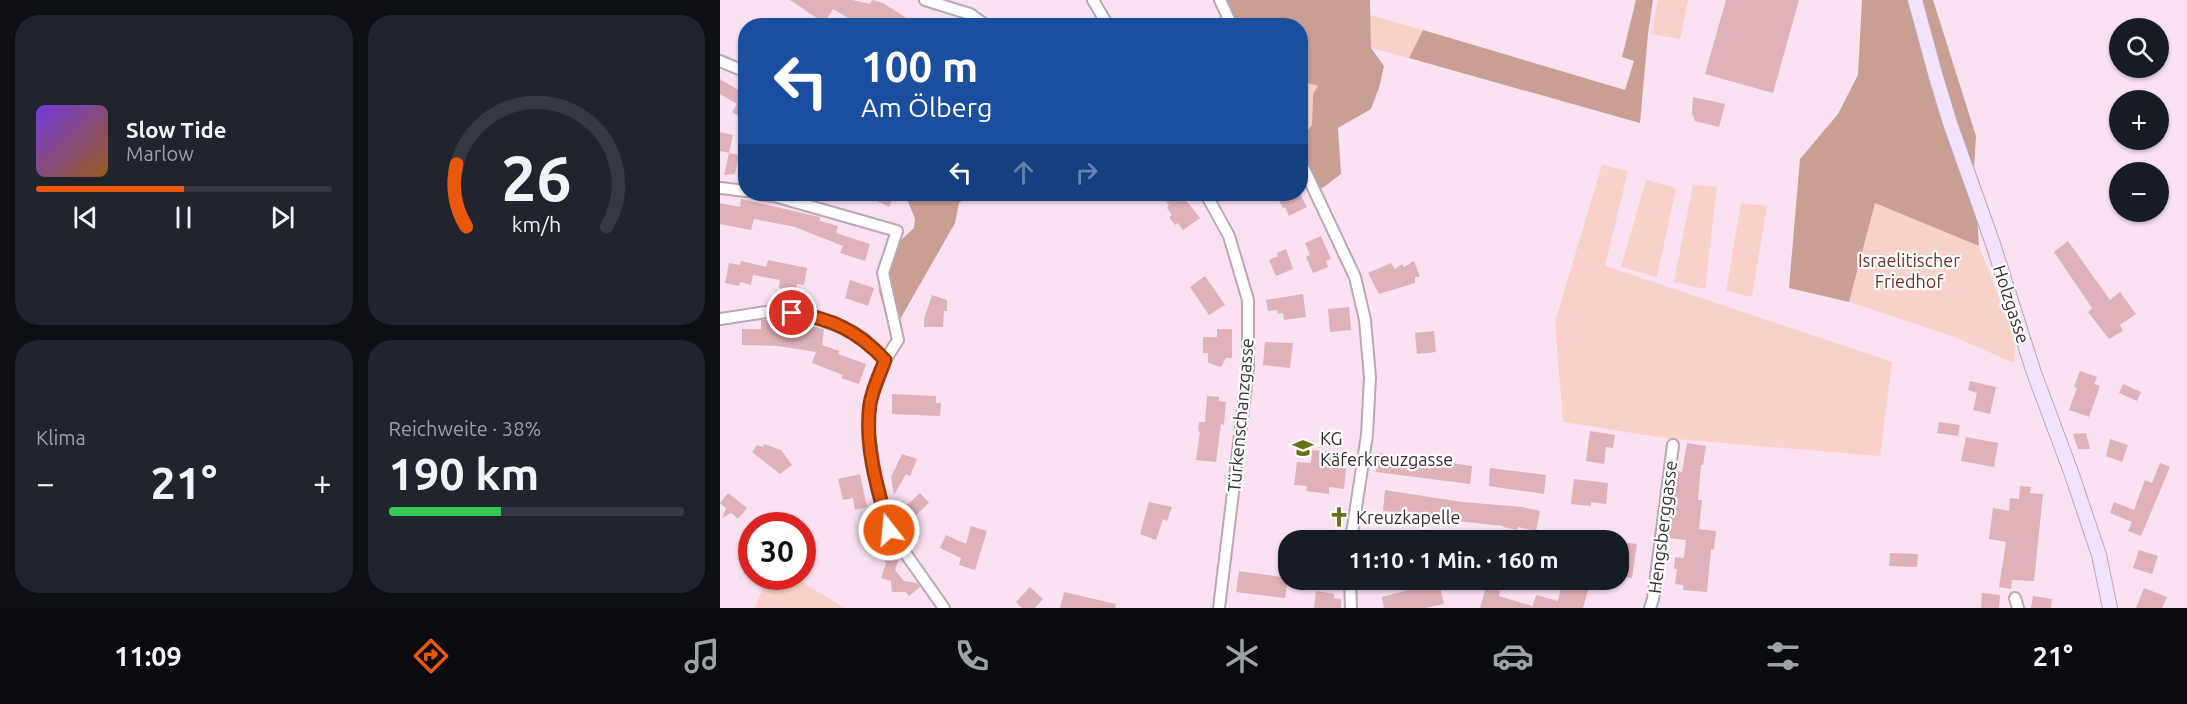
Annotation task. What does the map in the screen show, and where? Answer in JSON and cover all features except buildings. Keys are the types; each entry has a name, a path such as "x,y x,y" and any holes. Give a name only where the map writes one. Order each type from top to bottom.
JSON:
{"street":[{"path":"925,0 970,14 976,18"},
{"path":"1093,0 1103,18"},
{"path":"1220,0 1228,18"},
{"name":"Holzgasse","path":"1915,0 1950,123 1993,244 2034,374 2099,555 2109,608"},
{"path":"720,61 738,69"},
{"path":"1308,177 1355,277 1365,320 1370,377 1367,435 1353,530"},
{"path":"720,188 738,190"},
{"path":"792,201 897,231 884,273 898,340 885,360 869,406 869,434 877,488 889,530 944,608"},
{"name":"Türkenschanzgasse","path":"1210,201 1229,236 1248,300 1248,369 1219,608"},
{"path":"720,319 773,311 811,316 851,330 864,339 885,360"},
{"name":"Hengsberggasse","path":"1650,608 1672,445"},
{"path":"1350,590 1351,608"}],"green space":[{"path":"1658,0 1688,0 1680,39 1651,34"},
{"path":"1370,15 1423,30 1409,58 1371,48"},
{"path":"1308,83 1318,86 1313,94 1312,125 1308,130"},
{"path":"1602,165 1628,171 1605,266 1892,362 1880,456 1664,438 1563,422 1555,322"},
{"path":"1646,180 1676,188 1657,277 1621,267"},
{"path":"1693,185 1717,187 1705,289 1674,282"},
{"name":"Israelitischer Friedhof","path":"1875,202 1979,246 2015,340 2014,363 1952,336 1849,302"},
{"path":"1741,203 1767,206 1752,297 1726,291"},
{"path":"762,590 815,590 845,608 755,608"}],"shaded area":[{"path":"1225,0 1370,0 1371,48 1384,66 1379,88 1371,109 1338,128 1341,174 1321,189 1308,162 1308,130 1312,125 1313,94 1318,86 1308,83 1308,18 1234,18"},
{"path":"1636,0 1653,0 1640,123 1409,58 1423,30 1625,90 1634,61 1622,57"},
{"path":"1862,0 1933,0 1976,136 1974,168 1979,246 1875,203 1849,302 1789,288 1800,159 1838,114 1858,75"},
{"path":"908,201 961,201 955,223 891,335 879,291 891,249 914,228 915,219"}],"place":[{"name":"KG Käferkreuzgasse","path":"1303,448"},
{"name":"Kreuzkapelle","path":"1339,517"}],"route":[{"path":"792,313 811,316 851,330 864,339 885,360 870,401 869,434 877,488 889,530"}]}
